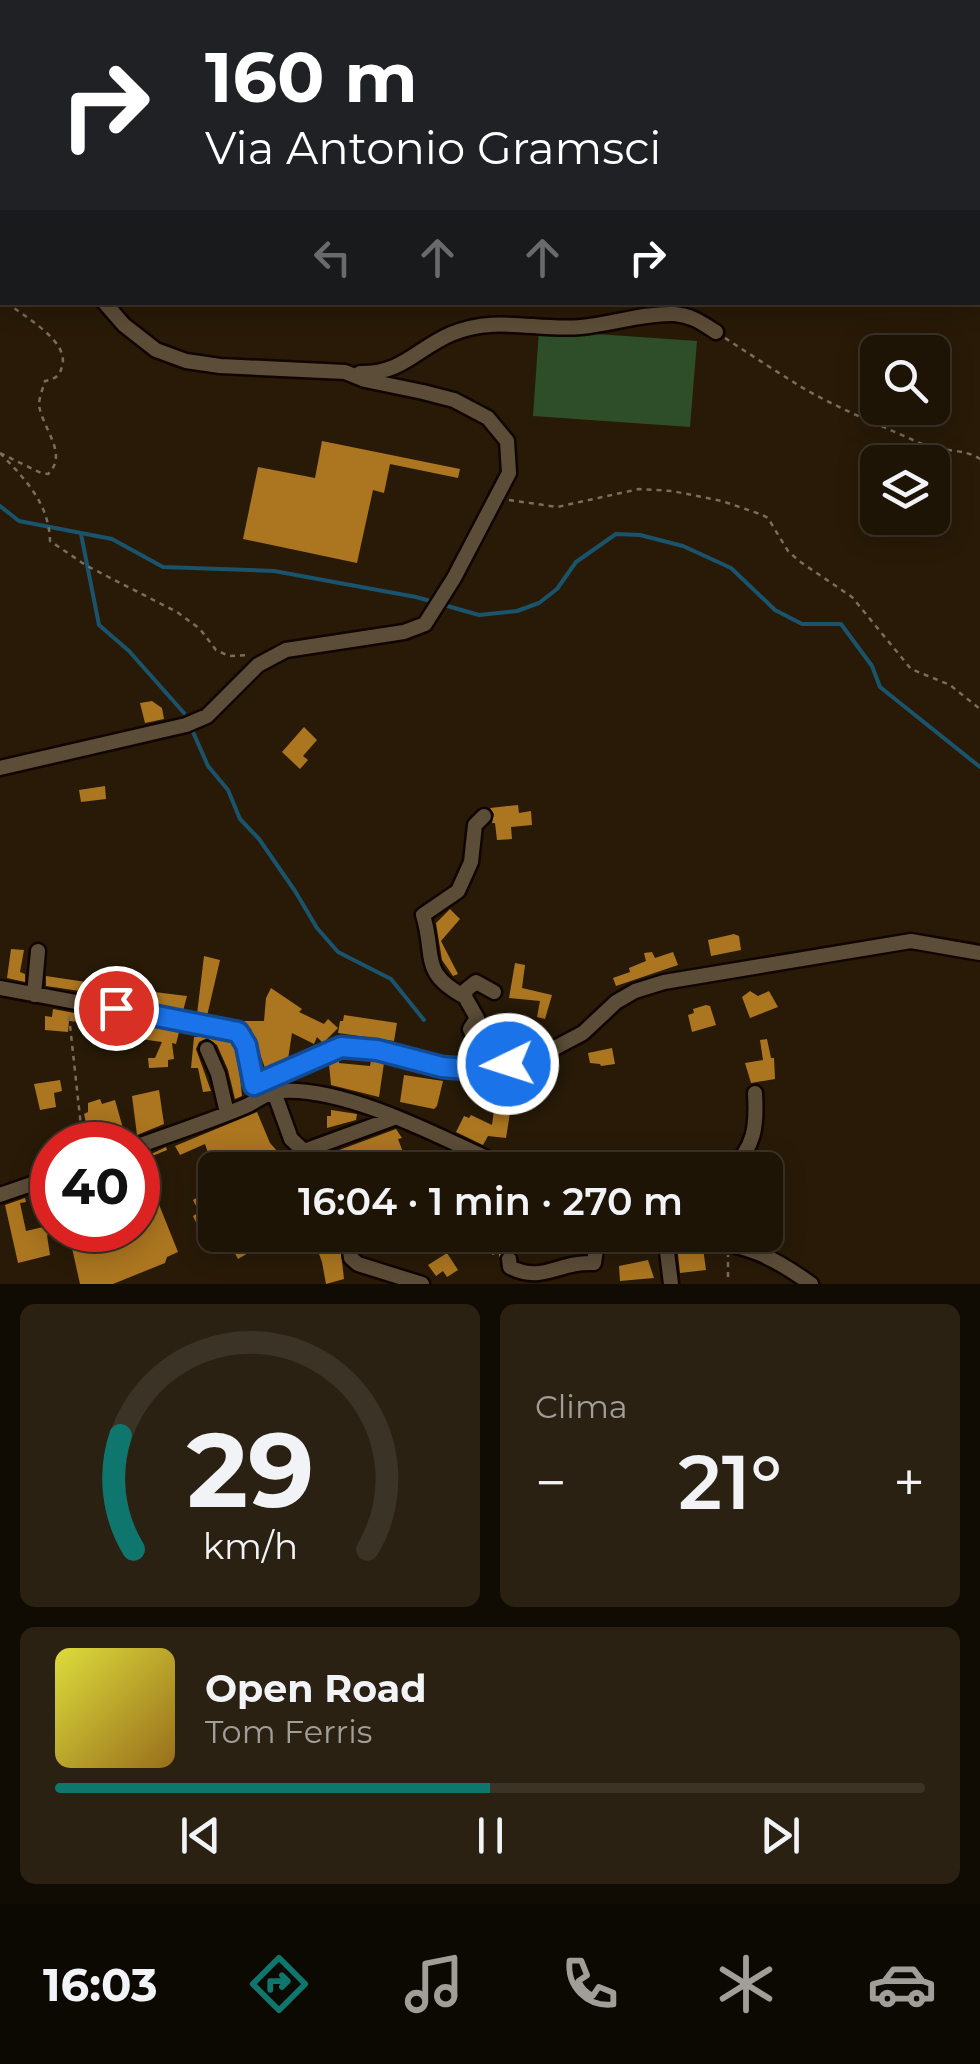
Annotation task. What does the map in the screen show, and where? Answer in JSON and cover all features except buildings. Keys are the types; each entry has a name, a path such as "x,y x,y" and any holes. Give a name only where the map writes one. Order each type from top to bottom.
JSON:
{"street":[{"path":"107,305 124,325 156,350 186,361 344,372 379,373 407,363 450,334 489,322 578,327 672,314 694,317 716,332"},
{"path":"0,768 186,725 207,716 258,665 286,650 404,632 425,624 454,578 508,473 507,441 488,418 454,400 344,372"},
{"path":"484,816 474,826 471,862 458,891 422,915 432,972 444,986 464,997 477,1018 470,1029 496,1066"},
{"path":"160,1138 227,1113 255,1092 341,1047 377,1050 442,1067 496,1066 549,1051 584,1032 616,1002 664,982 911,941 980,953"},
{"path":"34,995 38,950"},
{"path":"464,997 476,982 494,992"},
{"path":"0,988 238,1032 246,1045 255,1092"},
{"path":"207,1050 218,1074 227,1113"},
{"path":"255,1092 303,1092 340,1098 394,1118 462,1152"},
{"path":"274,1092 291,1139 304,1152 394,1118"},
{"path":"746,1152 756,1131 754,1093"},
{"path":"0,1195 30,1185"},
{"path":"350,1252 358,1264 422,1284"},
{"path":"509,1259 510,1268 538,1277 563,1265 594,1263 596,1252"},
{"path":"667,1252 671,1284"},
{"path":"761,1252 811,1284"}],"path":[{"path":"0,453 42,473 54,469 57,459 39,404 45,381 53,380 62,371 64,359 60,346 9,305"},
{"path":"716,332 849,412 925,445 945,452 970,453 980,459"},
{"path":"0,453 38,494 50,526 50,541 87,566 177,612 200,629 216,650 230,656 248,655"},
{"path":"496,498 557,508 639,489 672,491 760,514 768,518 788,551 799,561 852,596 911,669 950,685 980,709"},
{"path":"71,1000 69,1033 79,1122"},
{"path":"728,1252 728,1277"}],"green space":[{"path":"539,330 697,341 690,427 533,416"}],"waterway":[{"path":"0,506 19,521 112,539 163,567 274,571 416,597 479,615 517,611 539,603 557,589 576,562 616,534 640,535 683,546 731,568 775,610 802,624 841,624 872,666 880,687 980,767"},
{"path":"81,534 99,625 129,651 184,713"},
{"path":"193,732 208,766 228,790 240,819 259,839 317,928 338,952 391,979 424,1020"}],"route":[{"path":"116,1008 238,1032 246,1045 254,1085 341,1047 377,1050 442,1067 466,1069 508,1064"}]}
